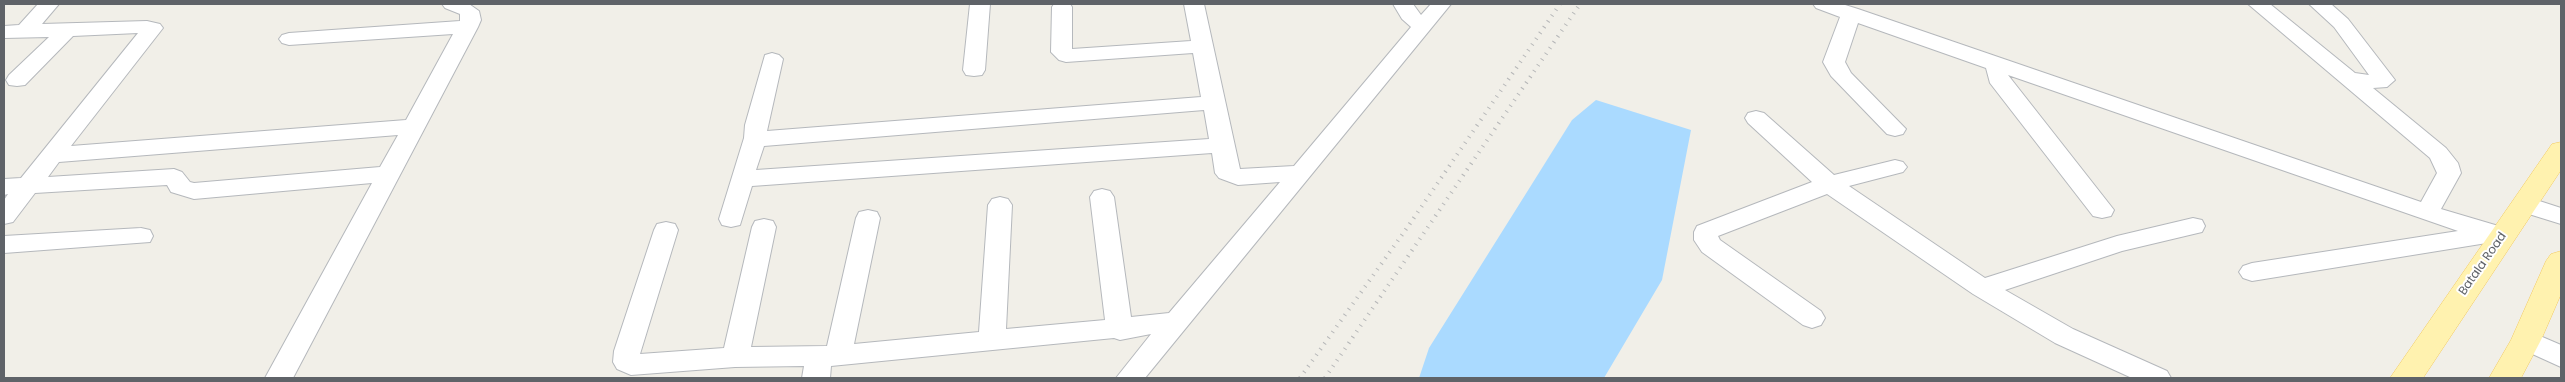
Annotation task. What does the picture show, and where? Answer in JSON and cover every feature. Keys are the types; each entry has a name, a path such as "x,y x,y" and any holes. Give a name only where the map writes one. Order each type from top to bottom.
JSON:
{"main road":[{"name":"Batala Road","path":"2406,378 2499,235 2524,204 2561,150"},
{"path":"2505,378 2526,340 2561,261"}],"street":[{"path":"25,31 49,4"},
{"path":"279,378 468,27 471,20 469,11 452,4"},
{"path":"974,70 980,4"},
{"path":"1194,4 1227,173 1231,176 1298,173"},
{"path":"1403,4 1409,15 1422,26"},
{"path":"1130,378 1298,173 1441,4"},
{"path":"1824,4 2427,213 2499,235"},
{"path":"2258,4 2438,153 2446,163 2448,173 2427,213"},
{"path":"2319,4 2341,24 2384,80 2379,82 2347,79"},
{"path":"1062,7 1062,52 1066,56 1202,46"},
{"path":"1851,13 1834,62 1842,76 1895,129"},
{"path":"289,39 468,27"},
{"path":"4,32 153,28 55,155 4,216"},
{"path":"17,80 68,29"},
{"path":"732,220 755,140 756,125 772,59"},
{"path":"1996,63 1998,78 2102,210"},
{"path":"755,140 786,136 1212,104"},
{"path":"1756,118 1829,184 1982,288 2064,336 2158,378"},
{"path":"55,155 412,128"},
{"path":"742,180 1221,145"},
{"path":"1812,318 1711,246 1706,240 1706,232 1829,184 1895,167"},
{"path":"4,187 174,177 178,180 179,187 194,191 389,174"},
{"path":"1102,197 1120,330"},
{"path":"2524,204 2561,216"},
{"path":"992,339 1000,205"},
{"path":"825,363 868,218"},
{"path":"1982,288 2117,244 2193,226"},
{"path":"735,357 764,227"},
{"path":"666,230 627,351 627,362 631,365 735,357 825,363 992,339 1120,330 1176,322"},
{"path":"2252,272 2499,235"},
{"path":"4,245 141,236"},
{"path":"2526,340 2561,357"}],"water":[{"path":"1596,100 1691,130 1662,280 1604,378 1419,378 1429,348 1572,120"}],"railway":[{"path":"1300,378 1409,225 1560,4"},
{"path":"1325,378 1580,4"}]}
